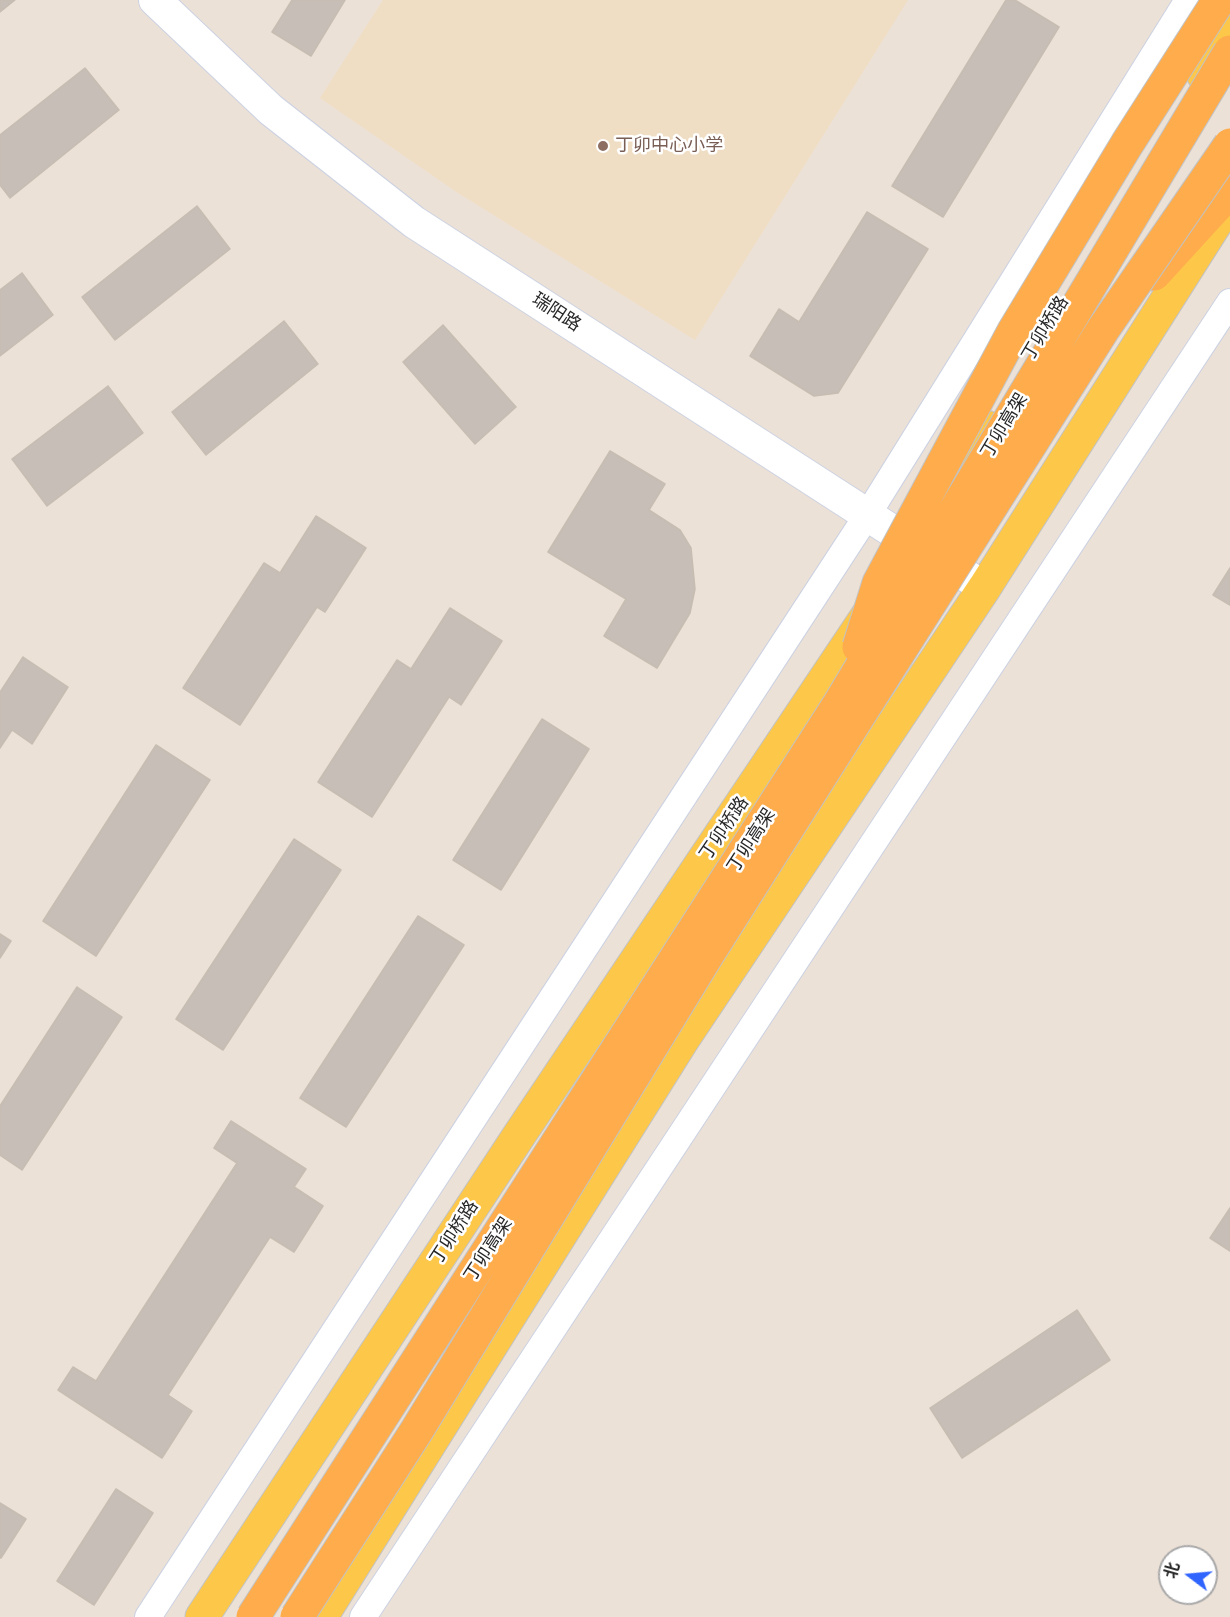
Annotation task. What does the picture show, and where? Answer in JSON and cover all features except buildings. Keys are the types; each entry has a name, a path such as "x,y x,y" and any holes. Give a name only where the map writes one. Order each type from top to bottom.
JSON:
{"highway":[{"path":"840,703 879,583 1008,341 1127,144 1220,0"},
{"name":"丁卯高架","path":"253,1617 840,703 1230,52"},
{"name":"丁卯高架","path":"297,1617 417,1430 706,957 1104,328 1230,145"},
{"path":"1104,328 1230,191"}],"main road":[{"name":"丁卯桥路","path":"202,1617 526,1125 914,545 1230,29"},
{"path":"321,1617 683,1039 985,588 1230,201"}],"street":[{"name":"瑞阳路","path":"155,0 271,110 414,222 914,545 985,588"},
{"path":"148,1617 868,514 1188,0"},
{"path":"363,1617 1230,302"}],"shaded area":[{"name":"丁卯中心小学","path":"383,0 908,0 695,340 458,193 320,98"}],"place":[{"name":"丁卯中心小学","path":"603,146"}]}
